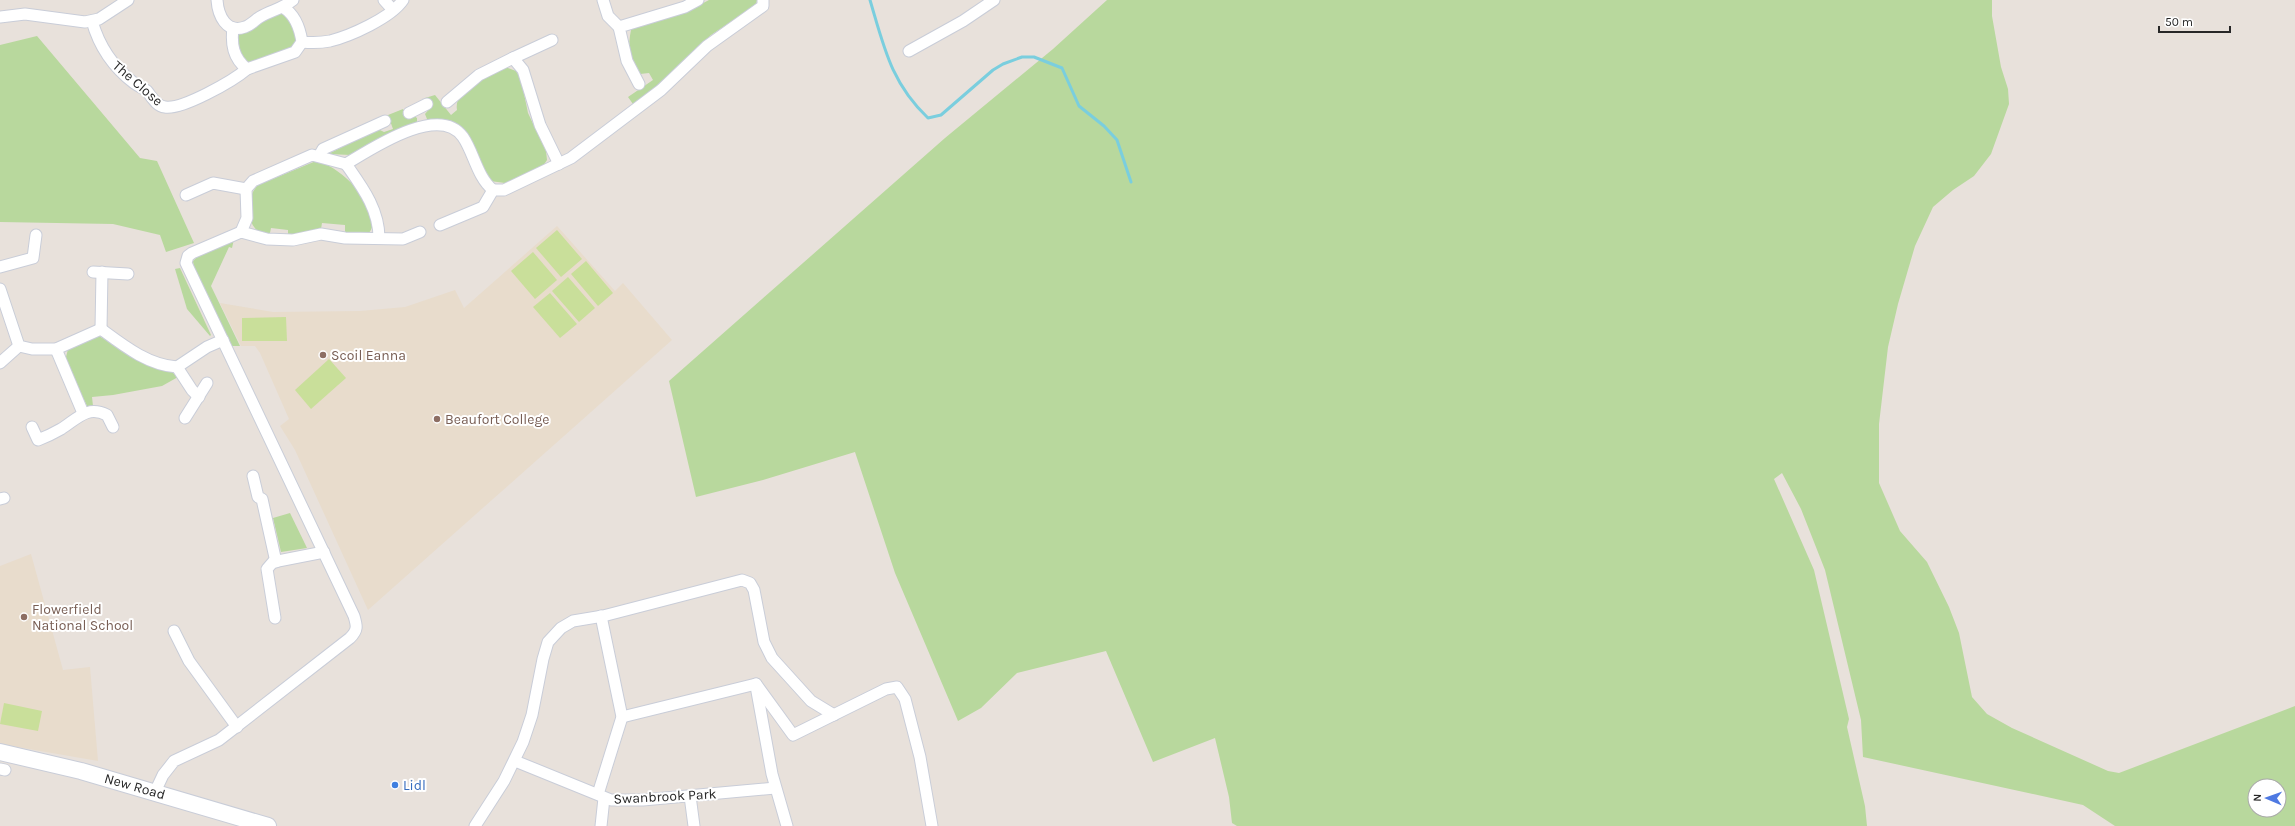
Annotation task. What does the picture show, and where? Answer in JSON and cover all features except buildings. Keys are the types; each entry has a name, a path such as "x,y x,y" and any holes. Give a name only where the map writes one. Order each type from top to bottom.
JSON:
{"main road":[{"name":"New Road","path":"0,752 81,771 268,826"}],"street":[{"path":"0,17 25,14 76,22 92,21 99,19 128,0"},
{"path":"217,0 220,17 224,22 233,28 246,27 259,17 284,8 293,0"},
{"path":"384,0 392,10"},
{"path":"284,8 290,12 295,20 300,31 302,42 329,41 352,33 376,22 403,0"},
{"path":"603,0 608,16 619,27 627,61 639,84"},
{"path":"619,27 685,7 698,0"},
{"path":"346,164 382,143 424,126 450,126 458,132 485,182 493,190 504,190 571,158 661,90 707,46 763,6 763,0"},
{"path":"909,51 963,21 994,0"},
{"name":"The Close","path":"92,21 97,38 111,60 125,75 146,91 162,107 172,108 207,93 226,84 247,69 295,52 302,42"},
{"path":"233,28 232,46 241,64 247,69"},
{"path":"447,102 479,75 552,40"},
{"path":"513,58 523,70 540,125 559,164"},
{"path":"418,108 424,126"},
{"path":"320,156 323,149 385,121"},
{"path":"241,232 247,218 246,189 253,181 312,155 346,164 372,204 378,218 379,238"},
{"path":"186,195 213,183 246,189"},
{"path":"440,225 483,207 493,190"},
{"path":"155,792 163,774 174,761 219,740 237,727 356,632 357,626 354,616 324,552 186,263 187,259 192,253 241,232 267,239 293,240 321,234 345,238 403,239 420,232"},
{"path":"0,267 33,258 36,235"},
{"path":"101,329 97,272 128,274"},
{"path":"0,289 19,346"},
{"path":"101,329 143,357 165,366 177,367 207,347 223,340"},
{"path":"19,346 32,349 56,349 101,329"},
{"path":"0,364 19,346"},
{"path":"56,349 83,413"},
{"path":"177,367 192,390 199,397"},
{"path":"185,418 207,383"},
{"path":"32,427 38,440 62,428 83,413 95,411 102,413 111,420 113,427"},
{"path":"253,476 258,497 262,499 276,562"},
{"path":"275,618 267,569 276,562 324,552"},
{"path":"475,826 499,790 515,761 532,715 543,659 548,642 561,628 573,621 601,616 727,582 742,580 750,583 754,590 764,642 772,658 811,701 834,715"},
{"path":"601,616 622,718 601,796 601,826"},
{"path":"174,631 189,661 237,727"},
{"path":"622,718 756,684"},
{"path":"756,684 793,735 886,689 897,687 905,699 920,757 932,826"},
{"path":"756,684 775,788 787,826"},
{"name":"Swanbrook Park","path":"515,761 601,796 626,800 775,788"},
{"path":"690,796 694,826"}],"shaded area":[{"name":"Beaufort College","path":"557,226 615,291 623,283 672,340 368,610 295,450 280,426 289,419 260,353 255,346 241,346 220,303 273,312 360,311 405,307 455,290 464,308"},
{"name":"Flowerfield National School","path":"31,554 63,670 90,667 98,761 0,744 0,566"}],"green space":[{"path":"709,0 757,0 756,5 711,35 657,86 633,104 628,97 653,80 649,73 640,74 633,64 629,45 632,26 692,9"},
{"path":"1107,0 1992,0 1992,16 2001,67 2008,89 2009,104 1991,154 1974,176 1953,190 1933,207 1915,246 1898,304 1888,347 1879,424 1879,483 1900,531 1927,562 1949,607 1959,633 1972,697 1987,714 2012,728 2108,771 2119,773 2295,706 2295,826 2115,826 2083,805 1863,757 1861,720 1825,570 1801,509 1782,473 1774,479 1814,570 1849,719 1847,727 1865,806 1867,826 1237,826 1232,823 1229,797 1215,738 1153,762 1106,651 1017,673 981,708 958,721 895,573 855,452 763,480 696,497 669,381 945,138 1053,49"},
{"path":"281,13 289,19 299,39 295,47 250,63 245,61 237,46 237,35 263,20"},
{"path":"37,36 140,158 157,161 194,243 166,252 160,235 113,224 0,222 0,45"},
{"path":"505,67 516,71 521,79 528,113 546,151 547,160 543,166 505,183 490,181 470,141 427,119 425,114 431,107 425,98 435,95 451,115 457,110 457,102 466,89 482,78"},
{"path":"403,109 407,117 414,116 417,118 417,123 351,155 328,154 378,129 384,132 393,129 388,115"},
{"path":"316,161 336,170 358,190 366,201 371,212 373,223 369,233 345,232 345,225 322,223 321,229 288,236 288,230 271,228 270,233 265,235 258,232 251,220 249,205 251,197 258,185"},
{"path":"557,230 582,259 561,277 536,248"},
{"path":"234,239 232,248 229,247 211,286 240,346 232,346 194,268 193,261 197,257"},
{"path":"533,252 557,280 535,299 511,271"},
{"path":"586,261 613,293 598,306 571,274"},
{"path":"180,268 211,335 210,336 187,309 175,269"},
{"path":"568,277 595,308 579,322 552,291"},
{"path":"550,293 577,324 560,338 533,307"},
{"path":"286,317 287,341 242,341 242,318"},
{"path":"99,336 144,362 172,372 178,377 162,386 113,395 92,397 93,406 87,406 65,361 68,349"},
{"path":"329,359 346,378 311,409 295,390"},
{"path":"290,513 307,548 281,552 273,518"},
{"path":"4,703 42,711 38,731 0,724"}],"waterway":[{"path":"870,0 890,64 905,91 915,105 928,118 941,115 993,70 1003,64 1022,57 1034,57 1062,68 1079,106 1104,126 1117,140 1131,182"}],"place":[{"name":"Scoil Eanna","path":"323,355"},
{"name":"Beaufort College","path":"437,419"},
{"name":"Flowerfield National School","path":"24,617"},
{"name":"Lidl","path":"395,785"}]}
